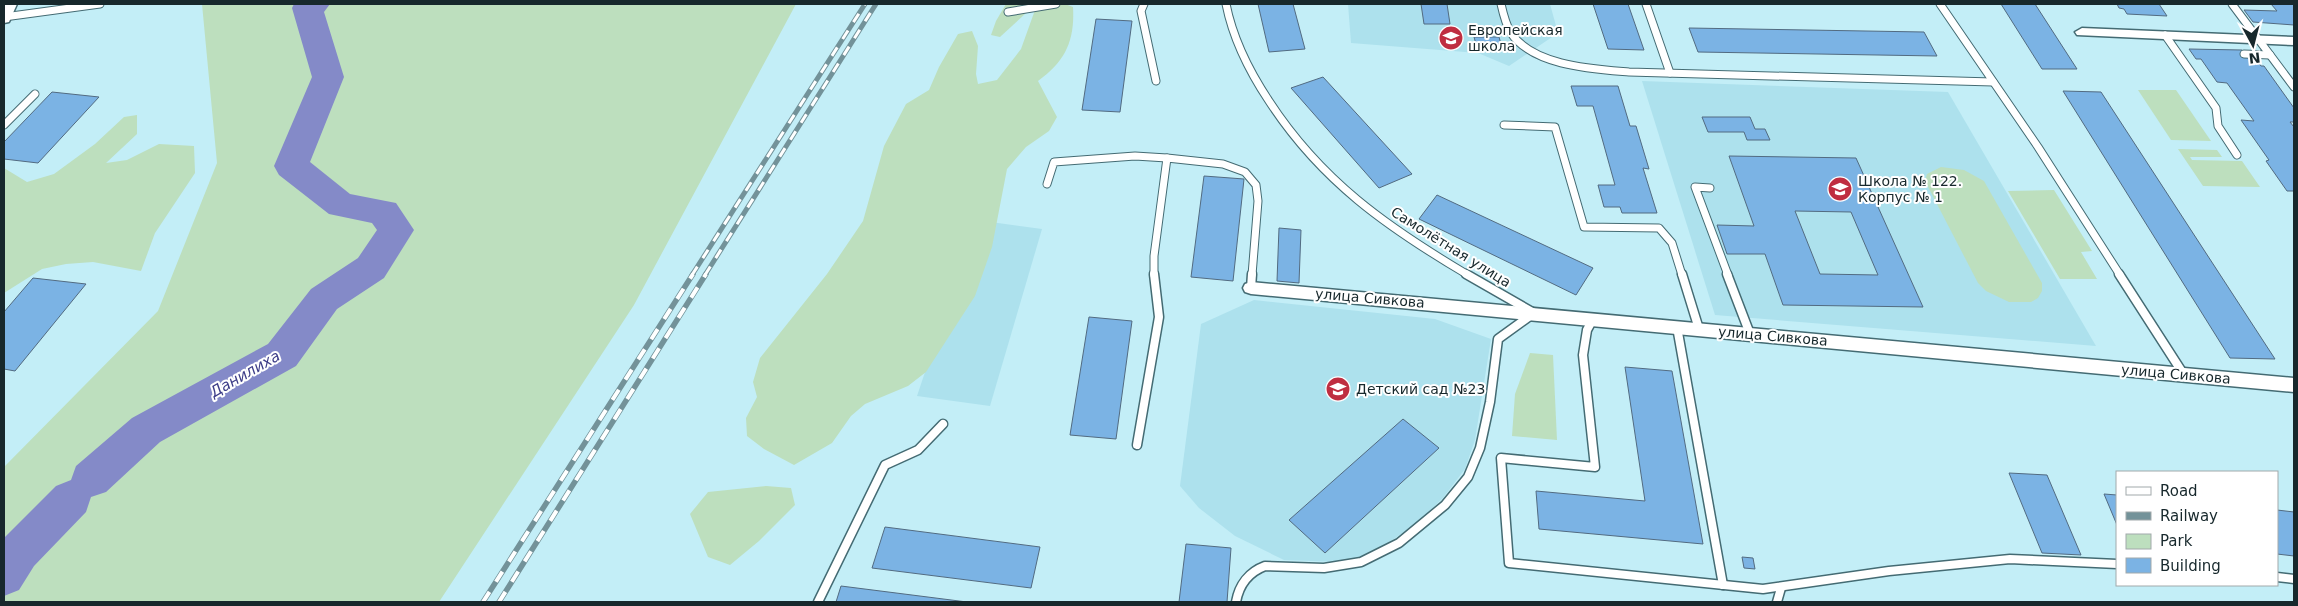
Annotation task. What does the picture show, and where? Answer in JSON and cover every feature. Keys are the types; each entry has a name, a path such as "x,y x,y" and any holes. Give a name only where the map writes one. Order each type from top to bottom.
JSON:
{"street":[{"path":"4,18 10,4"},
{"path":"2082,32 2294,41"},
{"name":"улица Сивкова","path":"1252,288 2294,385"}],"lane":[{"path":"4,18 100,4"},
{"path":"1008,12 1056,4"},
{"path":"1144,4 1141,10 1156,81"},
{"name":"Самолётная улица","path":"1226,4 1248,68 1277,113 1314,160 1351,195 1394,228 1466,274 1534,313"},
{"path":"1502,4 1512,33 1531,52 1576,67 1670,73 1993,82"},
{"path":"1646,4 1670,73"},
{"path":"1940,4 2038,147 2184,375"},
{"path":"2232,4 2294,87"},
{"path":"2165,35 2216,108 2218,126 2238,154"},
{"path":"2244,54 2270,55"},
{"path":"4,125 35,94"},
{"path":"1504,125 1555,127 1584,226 1660,228 1672,243 1700,329"},
{"path":"1047,184 1054,162 1135,156 1223,164 1245,172 1256,186 1258,200 1252,288"},
{"path":"1137,445 1159,317 1154,284 1154,256 1167,158"},
{"path":"1710,188 1695,187 1750,334"},
{"path":"1236,602 1236,596 1243,584 1252,572 1262,567 1268,565 1334,567 1357,564 1402,541 1442,508 1456,493 1475,463 1486,419 1498,339 1534,313"},
{"path":"1593,319 1587,330 1583,355 1595,467 1501,458 1508,563 1763,589 1781,588 1889,571 2010,559 2116,564"},
{"path":"1677,327 1723,585"},
{"path":"818,602 886,465 918,450 943,424"},
{"path":"2278,578 2294,579"},
{"path":"1777,602 1781,588"}],"shaded area":[{"name":"Европейская школа","path":"1348,4 1550,4 1558,33 1509,66 1478,53 1351,43"},
{"name":"Школа № 122. Корпус № 1","path":"1642,81 1948,92 2096,346 1715,315"},
{"path":"976,220 1042,229 990,406 917,396"},
{"name":"Детский сад №23","path":"1254,300 1435,319 1491,339 1475,440 1465,469 1443,498 1417,523 1385,545 1363,556 1338,562 1284,560 1235,536 1199,508 1180,486 1201,324"}],"green space":[{"path":"202,4 796,4 634,305 439,602 4,602 4,467 158,311 217,163"},
{"path":"1006,4 1030,4 1026,13 1000,37 991,35 996,21"},
{"path":"1040,4 1065,4 1073,7 1072,30 1066,50 1055,66 1038,81 1057,117 1049,131 1026,147 1007,169 992,247 975,296 926,372 908,386 865,404 851,416 832,443 794,465 764,449 747,436 746,418 757,397 753,382 760,358 827,274 863,221 884,146 906,104 929,90 939,67 958,34 972,31 978,46 976,74 978,84 997,80 1021,49 1035,10"},
{"path":"2138,90 2176,90 2211,141 2171,140"},
{"path":"137,115 137,134 106,163 127,160 159,144 194,146 195,173 155,233 141,271 93,262 66,264 42,269 4,293 4,168 27,182 54,174 95,144 124,117"},
{"path":"2178,149 2217,150 2222,157 2190,157 2192,160 2242,161 2260,187 2203,186"},
{"path":"1941,167 1964,170 1984,181 2042,283 2042,291 2038,298 2031,302 2009,302 1986,291 1978,283 1925,181 1927,174"},
{"path":"2054,190 2092,251 2081,252 2097,279 2060,279 2008,191"},
{"path":"1530,353 1553,355 1557,440 1512,436 1515,394"},
{"path":"766,486 791,488 795,505 759,541 730,565 708,557 690,514 708,492"}],"building":[{"path":"1258,4 1293,4 1305,49 1269,52"},
{"path":"1421,4 1447,4 1450,24 1424,24"},
{"path":"1593,4 1628,4 1644,50 1608,49"},
{"path":"2001,4 2035,4 2077,69 2042,69"},
{"path":"2117,4 2159,4 2167,16 2127,14"},
{"path":"2271,4 2294,4 2294,25 2253,22 2244,10 2277,11"},
{"path":"1096,19 1132,21 1120,112 1082,110"},
{"path":"1689,28 1924,32 1937,56 1698,52"},
{"path":"1474,37 1499,37 1501,44 1476,44"},
{"path":"2189,49 2242,50 2247,57 2255,58 2261,66 2264,66 2294,108 2294,122 2290,122 2294,127 2294,191 2287,191 2266,161 2269,160 2241,120 2254,121 2227,83 2217,82 2201,59 2196,59"},
{"path":"1323,77 1412,174 1379,188 1291,88"},
{"path":"1571,86 1618,86 1630,126 1636,126 1649,169 1643,168 1657,213 1622,213 1620,207 1604,207 1598,185 1615,185 1593,106 1577,106"},
{"path":"2063,91 2101,92 2275,359 2230,358"},
{"path":"52,92 99,97 38,163 4,159 4,142"},
{"path":"1702,117 1750,117 1755,129 1765,129 1770,140 1747,140 1744,132 1708,132"},
{"path":"1729,156 1856,158 1923,307 1783,305 1765,254 1727,254 1717,225 1754,226","holes":["1795,211 1851,212 1878,275 1820,274"]},
{"path":"1204,176 1244,179 1233,281 1191,277"},
{"path":"1437,195 1593,268 1576,295 1419,219"},
{"path":"1279,228 1301,230 1299,283 1277,281"},
{"path":"33,278 86,284 15,371 4,369 4,312"},
{"path":"1089,317 1132,321 1116,439 1070,435"},
{"path":"1625,367 1672,371 1703,544 1539,529 1536,491 1645,501"},
{"path":"1403,419 1439,448 1325,553 1289,520"},
{"path":"2009,473 2047,475 2081,555 2042,553"},
{"path":"2104,494 2116,495 2116,523"},
{"path":"2278,510 2294,512 2294,556 2278,554"},
{"path":"885,527 1040,547 1031,588 872,568"},
{"path":"1186,544 1231,548 1227,602 1179,602"},
{"path":"1742,557 1753,558 1755,569 1744,568"},
{"path":"841,586 967,602 836,602"}],"waterway":[{"name":"Данилиха","path":"91,479 146,430 282,355 324,299 371,268 396,230 383,212 341,205 291,166 328,77 307,8 315,4"},
{"name":"Данилиха","path":"4,576 19,552 71,499"}],"railway":[{"path":"692,275 865,4"},
{"path":"705,275 876,4"},
{"path":"483,602 693,274"},
{"path":"499,602 706,274"}],"place":[{"name":"Европейская школа","path":"1451,38"},
{"name":"Школа № 122. Корпус № 1","path":"1840,189"},
{"name":"Детский сад №23","path":"1338,389"}]}
